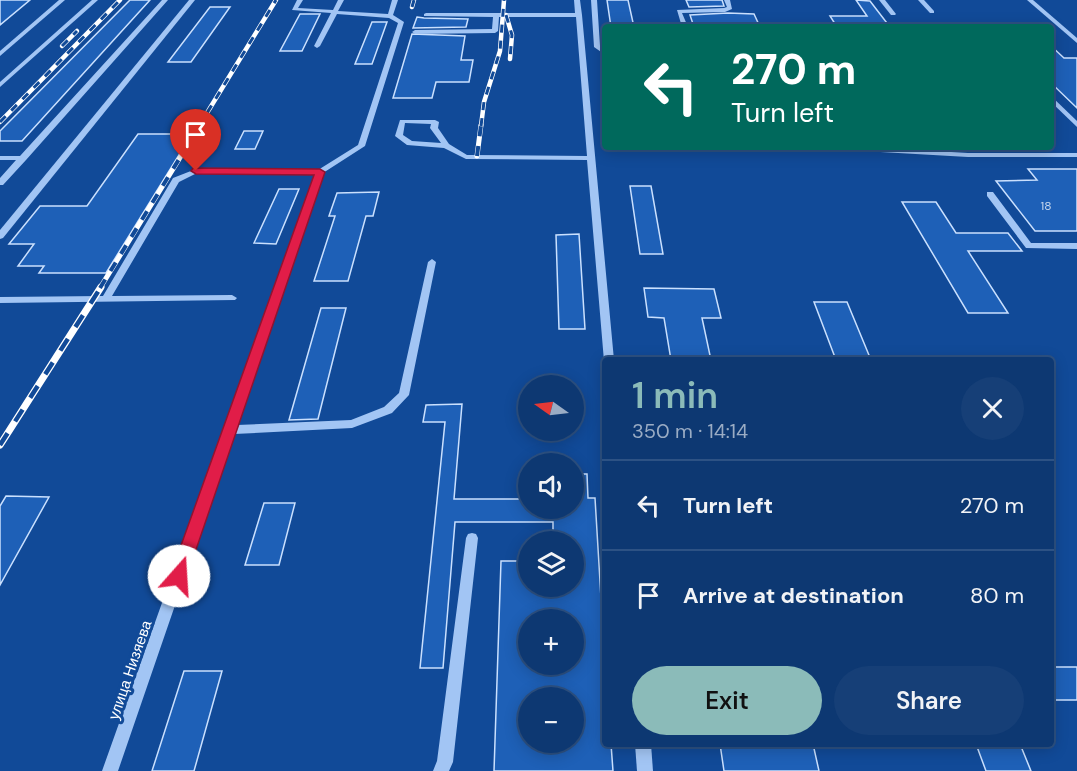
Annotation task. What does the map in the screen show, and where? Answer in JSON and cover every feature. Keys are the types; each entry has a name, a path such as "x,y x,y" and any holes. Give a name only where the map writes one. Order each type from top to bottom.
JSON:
{"street":[{"path":"0,54 62,0"},
{"path":"0,85 95,0"},
{"path":"0,183 165,0"},
{"path":"0,236 192,0"},
{"path":"105,300 176,180 196,171 320,172 361,146 401,22 390,16 294,9 300,0"},
{"path":"317,46 341,0"},
{"path":"390,16 394,0"},
{"path":"578,0 609,357"},
{"path":"594,0 597,47 602,51"},
{"path":"684,24 679,11 725,10 730,8 727,0"},
{"path":"882,0 893,14"},
{"path":"921,0 932,12"},
{"path":"1030,0 1077,41"},
{"path":"426,15 579,15"},
{"path":"415,32 495,31 496,16"},
{"path":"1054,101 1077,125"},
{"path":"446,146 434,128 435,122 402,120 399,136 410,143 446,146 466,157 591,158"},
{"path":"880,150 968,155 1077,155"},
{"path":"0,158 23,158"},
{"name":"улица Низяева","path":"110,771 320,172"},
{"path":"990,194 1029,246 1077,246"},
{"path":"230,430 352,424 388,410 405,396 432,262"},
{"path":"0,300 232,298"},
{"path":"441,771 445,762 472,538"},
{"path":"643,747 645,771"}],"building":[{"path":"0,0 30,0 0,25"},
{"path":"130,0 150,0 22,141 0,141 0,131"},
{"path":"607,0 628,0 633,24 611,24"},
{"path":"686,0 722,0 724,6 689,7"},
{"path":"856,0 870,1 888,24 835,24 830,16 867,16"},
{"path":"210,7 230,7 191,62 168,62"},
{"path":"300,14 320,14 302,51 280,51"},
{"path":"754,14 759,24 693,24 690,15"},
{"path":"417,17 468,19 466,27 413,28"},
{"path":"372,22 387,22 372,64 355,64"},
{"path":"412,34 465,36 461,60 473,60 469,82 436,82 432,98 393,98"},
{"path":"1054,49 1064,58 1077,58 1077,108 1054,86"},
{"path":"244,131 263,131 255,149 235,149"},
{"path":"138,134 192,134 106,273 39,273 44,266 18,266 34,244 9,244 40,206 87,206"},
{"path":"1028,169 1077,169 1077,231 1035,231 996,181 1037,180"},
{"path":"630,186 651,186 663,254 640,254"},
{"path":"279,189 299,189 276,244 254,243"},
{"path":"379,192 373,216 366,216 348,281 314,281 335,216 329,216 337,193"},
{"path":"902,202 936,202 956,233 1008,233 1022,251 968,251 1008,313 968,313"},
{"path":"579,234 585,329 559,329 556,235"},
{"path":"644,288 714,289 721,318 702,318 710,357 670,357 664,318 648,317"},
{"path":"814,302 847,302 870,357 835,357"},
{"path":"321,308 346,308 318,419 289,420"},
{"path":"462,404 454,499 518,499 518,519 584,519 584,474 587,474 588,498 595,498 602,615 602,747 611,747 613,771 494,771 501,561 518,561 518,597 584,597 584,531 553,531 553,522 455,522 443,668 420,668 445,422 423,422 426,405"},
{"path":"6,496 49,497 0,585 0,506"},
{"path":"264,503 295,503 279,565 245,565"},
{"path":"1054,667 1077,667 1077,700 1054,700"},
{"path":"184,671 222,671 194,771 152,771"},
{"path":"720,747 814,747 819,771 724,771"},
{"path":"977,747 1021,747 1031,771 986,771"}],"railway":[{"path":"0,122 120,0"},
{"path":"199,126 276,0"},
{"path":"412,7 414,0"},
{"path":"481,126 484,102 500,51 504,0"},
{"path":"506,15 512,35 510,59"},
{"path":"62,46 77,31"},
{"path":"100,288 200,125"},
{"path":"477,156 481,125"},
{"path":"0,445 101,287"}],"route":[{"path":"179,576 320,172 196,171"}]}
